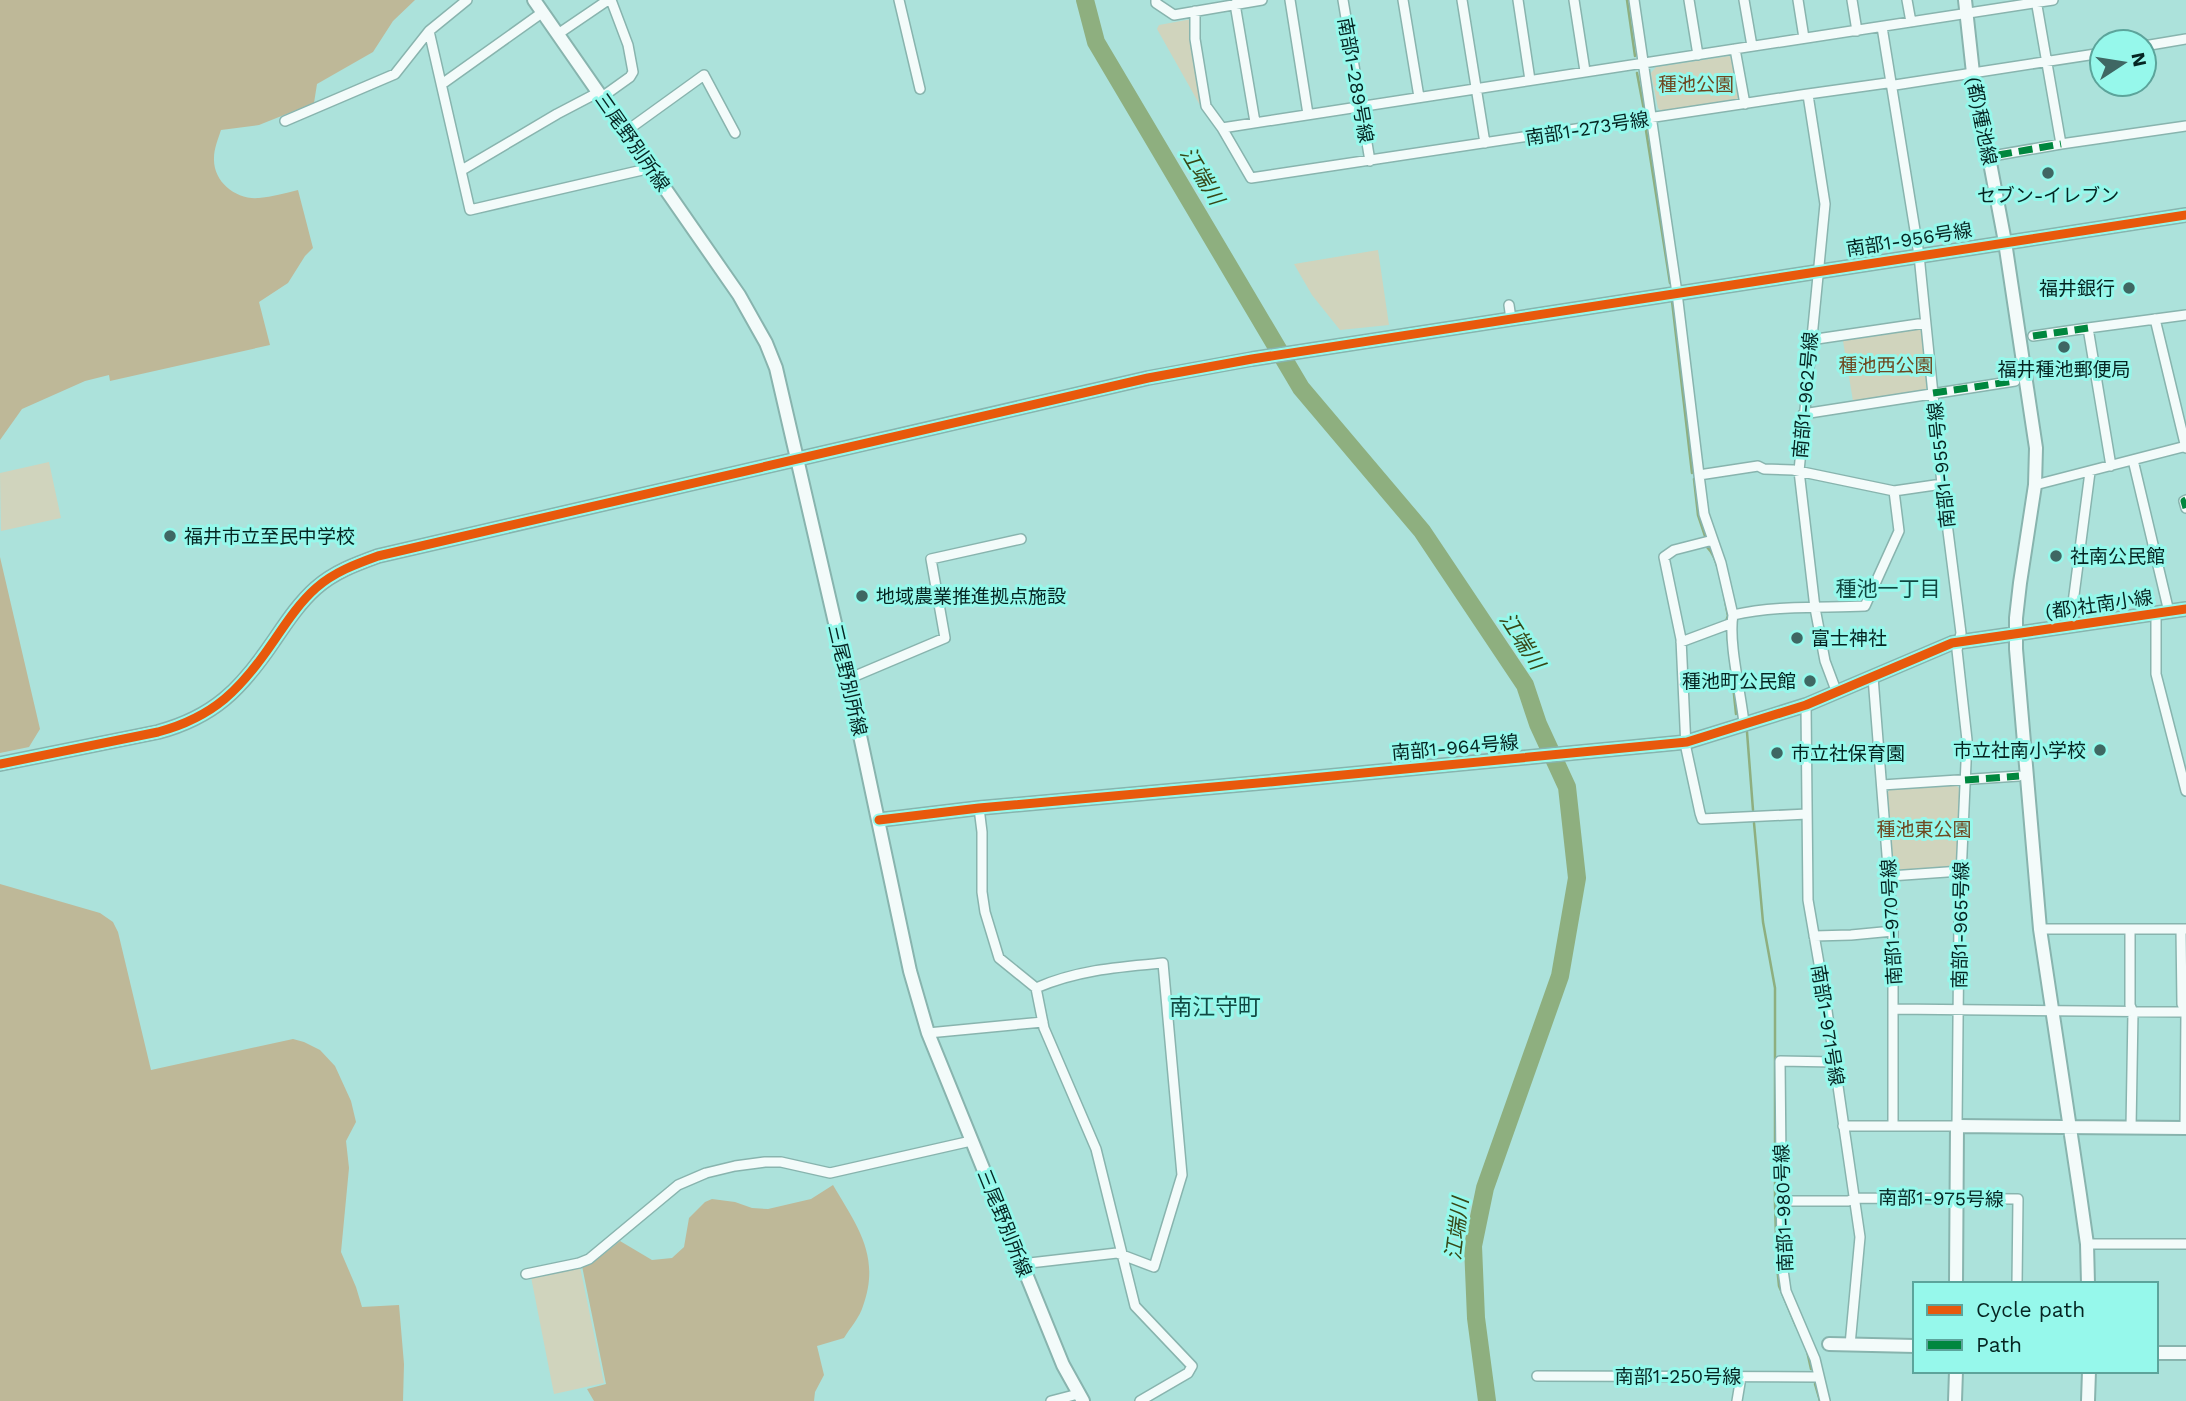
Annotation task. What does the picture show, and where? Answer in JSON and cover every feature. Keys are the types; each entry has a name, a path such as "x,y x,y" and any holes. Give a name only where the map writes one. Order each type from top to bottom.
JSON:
{"street":[{"path":"285,121 395,74 429,31 467,0"},
{"name":"三尾野別所線","path":"534,0 733,285 756,323 776,368 848,679 910,971 929,1033 971,1141 1063,1365 1080,1398"},
{"path":"461,170 557,114 601,95 630,77 633,72 628,45 610,0 558,34"},
{"path":"898,0 920,89"},
{"path":"1156,0 1156,4 1174,15 1262,0"},
{"path":"1290,0 1308,114"},
{"name":"南部1-289号線","path":"1343,0 1370,161"},
{"path":"1403,0 1419,97"},
{"path":"1462,0 1485,143"},
{"path":"1518,0 1530,80"},
{"path":"1574,0 1586,71"},
{"path":"1634,0 1678,293 1704,514 1721,563 1732,619 1744,723"},
{"path":"1689,0 1698,55"},
{"path":"1744,0 1752,46"},
{"path":"1798,0 1804,38"},
{"path":"1852,0 1857,31"},
{"path":"1907,0 1911,22"},
{"path":"1222,128 1882,27 1966,7 2053,0"},
{"path":"2037,1 2061,144"},
{"path":"1235,4 1255,122"},
{"name":"(都)種池線","path":"1966,7 1973,73 2005,242 2036,448 2035,485 2020,583 2016,633 2040,929 2087,1244 2088,1282"},
{"name":"南部1-273号線","path":"1195,11 1195,39 1206,106 1251,178 1891,82 1895,85 2088,55"},
{"path":"442,84 543,12"},
{"name":"南部1-955号線","path":"1882,27 1919,255 1941,484 1961,633 1959,642"},
{"path":"429,31 470,210 651,168"},
{"path":"2158,44 2186,39"},
{"path":"1735,49 1745,104"},
{"path":"625,131 704,75 735,133"},
{"name":"南部1-962号線","path":"1808,95 1825,204 1798,471 1815,608 1825,661 1837,694"},
{"path":"1998,155 2186,126"},
{"name":"南部1-956号線","path":"0,764 158,732 210,711 244,682 306,598 326,580 360,563 418,547 1122,384 1252,359 2186,215"},
{"path":"1509,305 1511,319"},
{"path":"2033,336 2186,314"},
{"path":"2035,485 2186,447 2155,319"},
{"path":"1810,340 1926,323"},
{"path":"2088,328 2111,466"},
{"path":"1803,414 2015,381"},
{"path":"2133,460 2162,613 2156,674 2181,752 2186,792"},
{"path":"1699,475 1758,466 1764,469 1798,471 1894,491 1941,484"},
{"path":"2070,626 2090,472"},
{"path":"1681,642 1752,611 1865,606 1899,531 1894,491"},
{"path":"2186,500 2186,508"},
{"path":"848,679 945,638 931,559 1021,539"},
{"path":"1713,540 1674,550 1664,557 1681,642 1686,748 1702,818 1807,814"},
{"name":"(都)社南小線","path":"2016,633 2186,610"},
{"name":"南部1-964号線","path":"879,820 979,808 1687,742 1837,694 1959,642 2016,633"},
{"name":"南部1-965号線","path":"1957,1126 1961,871 1967,740 1957,650 1959,642"},
{"name":"南部1-970号線","path":"1873,677 1893,931 1893,1126"},
{"name":"南部1-971号線","path":"1806,705 1808,900 1860,1237 1850,1345"},
{"path":"1882,785 2019,776"},
{"path":"979,808 982,832 982,892 999,958 1036,988 1043,1022 1096,1149 1135,1306 1192,1366 1188,1373 1140,1401"},
{"path":"1889,876 1961,871"},
{"path":"1843,1126 2186,1128 2186,1012 2182,1004 2184,929 2040,929"},
{"path":"2130,929 2130,1005 2133,1012 2131,1128"},
{"path":"1814,936 1893,931"},
{"path":"1021,1264 1122,1254 1154,1267 1182,1175 1163,962 1097,969 1054,980 1036,988"},
{"path":"1894,1009 2186,1012"},
{"path":"929,1033 1043,1022"},
{"name":"南部1-980号線","path":"1825,1401 1810,1343 1787,1291 1782,1263 1780,1061 1834,1062"},
{"path":"1956,1282 1957,1126"},
{"path":"526,1274 589,1259 678,1185 706,1172 765,1161 830,1173 971,1141"},
{"name":"南部1-975号線","path":"1781,1201 2018,1199 2017,1282"},
{"path":"2087,1244 2186,1244"},
{"path":"1810,1343 1913,1346"},
{"path":"2158,1353 2186,1353"},
{"path":"1955,1401 1956,1373"},
{"path":"2088,1401 2089,1373"},
{"name":"南部1-250号線","path":"1537,1376 1819,1377"},
{"path":"1737,1401 1741,1377"},
{"path":"1051,1401 1080,1398"}],"green space":[{"path":"1192,19 1191,38 1201,107 1157,29 1159,25"},
{"name":"種池公園","path":"1729,56 1734,60 1740,95 1736,100 1662,112 1658,108 1651,73 1656,67"},
{"path":"1378,250 1389,325 1340,330 1312,295 1294,264"},
{"name":"種池西公園","path":"1919,329 1922,332 1928,386 1925,390 1853,401 1843,341"},
{"path":"49,462 61,518 1,531 0,473"},
{"name":"種池東公園","path":"1956,785 1960,789 1957,864 1952,867 1897,871 1893,867 1887,794 1890,789"},
{"path":"580,1267 604,1383 554,1394 531,1277"}],"shaded area":[{"path":"0,0 415,0 393,21 373,52 317,84 314,103 259,125 221,130 214,158 217,175 222,182 234,193 250,198 269,197 298,190 313,248 288,283 259,302 270,345 110,381 109,375 85,381 22,409 0,440"},
{"path":"0,557 40,729 29,747 0,753"},
{"path":"0,884 100,913 113,922 118,932 151,1070 293,1039 320,1050 335,1066 351,1101 356,1122 346,1141 349,1168 341,1252 362,1307 399,1305 404,1364 403,1401 0,1401"},
{"path":"833,1185 864,1242 868,1257 868,1288 860,1314 844,1338 817,1346 824,1375 815,1392 814,1401 594,1401 587,1389 606,1384 582,1266 595,1261 620,1241 652,1260 672,1258 684,1247 689,1218 705,1202 712,1199 768,1209 811,1199"}],"waterway":[{"name":"江端川","path":"1085,0 1096,42 1301,388 1422,531 1525,685 1538,724 1567,787 1577,878 1560,976 1485,1188 1473,1246 1476,1318 1487,1401"},
{"path":"1627,0 1635,56"},
{"path":"1637,73 1644,110"},
{"path":"1645,124 1670,283"},
{"path":"1672,301 1692,473"},
{"path":"1694,479 1698,515 1705,536"},
{"path":"1707,547 1715,560 1721,579 1728,616 1726,621"},
{"path":"1727,631 1728,641"},
{"path":"1731,665 1736,714"},
{"path":"1747,732 1753,810"},
{"path":"1754,823 1763,922 1775,988 1777,1266 1779,1286 1796,1326"},
{"path":"1807,1351 1811,1369"},
{"path":"1815,1384 1820,1401"}],"marked path":[{"path":"1998,155 2061,144"},
{"path":"2033,336 2088,328"},
{"path":"1933,393 2015,381"},
{"path":"2186,500 2186,508"},
{"path":"1965,780 2019,776"}],"cycle path":[{"path":"0,764 158,732 195,718 211,709 237,687 261,659 298,607 316,588 353,565 378,556 1148,378 1252,359 2186,215"},
{"path":"879,820 979,808 1687,742 1806,705 1952,643 2186,609"}],"place":[{"name":"セブン-イレブン","path":"2048,173"},
{"name":"福井銀行","path":"2129,288"},
{"name":"福井種池郵便局","path":"2064,347"},
{"name":"福井市立至民中学校","path":"170,536"},
{"name":"社南公民館","path":"2056,556"},
{"name":"地域農業推進拠点施設","path":"862,596"},
{"name":"富士神社","path":"1797,638"},
{"name":"種池町公民館","path":"1810,681"},
{"name":"市立社南小学校","path":"2100,750"},
{"name":"市立社保育園","path":"1777,753"}],"district":[{"name":"種池一丁目","path":"1888,589"},
{"name":"南江守町","path":"1215,1007"}]}
